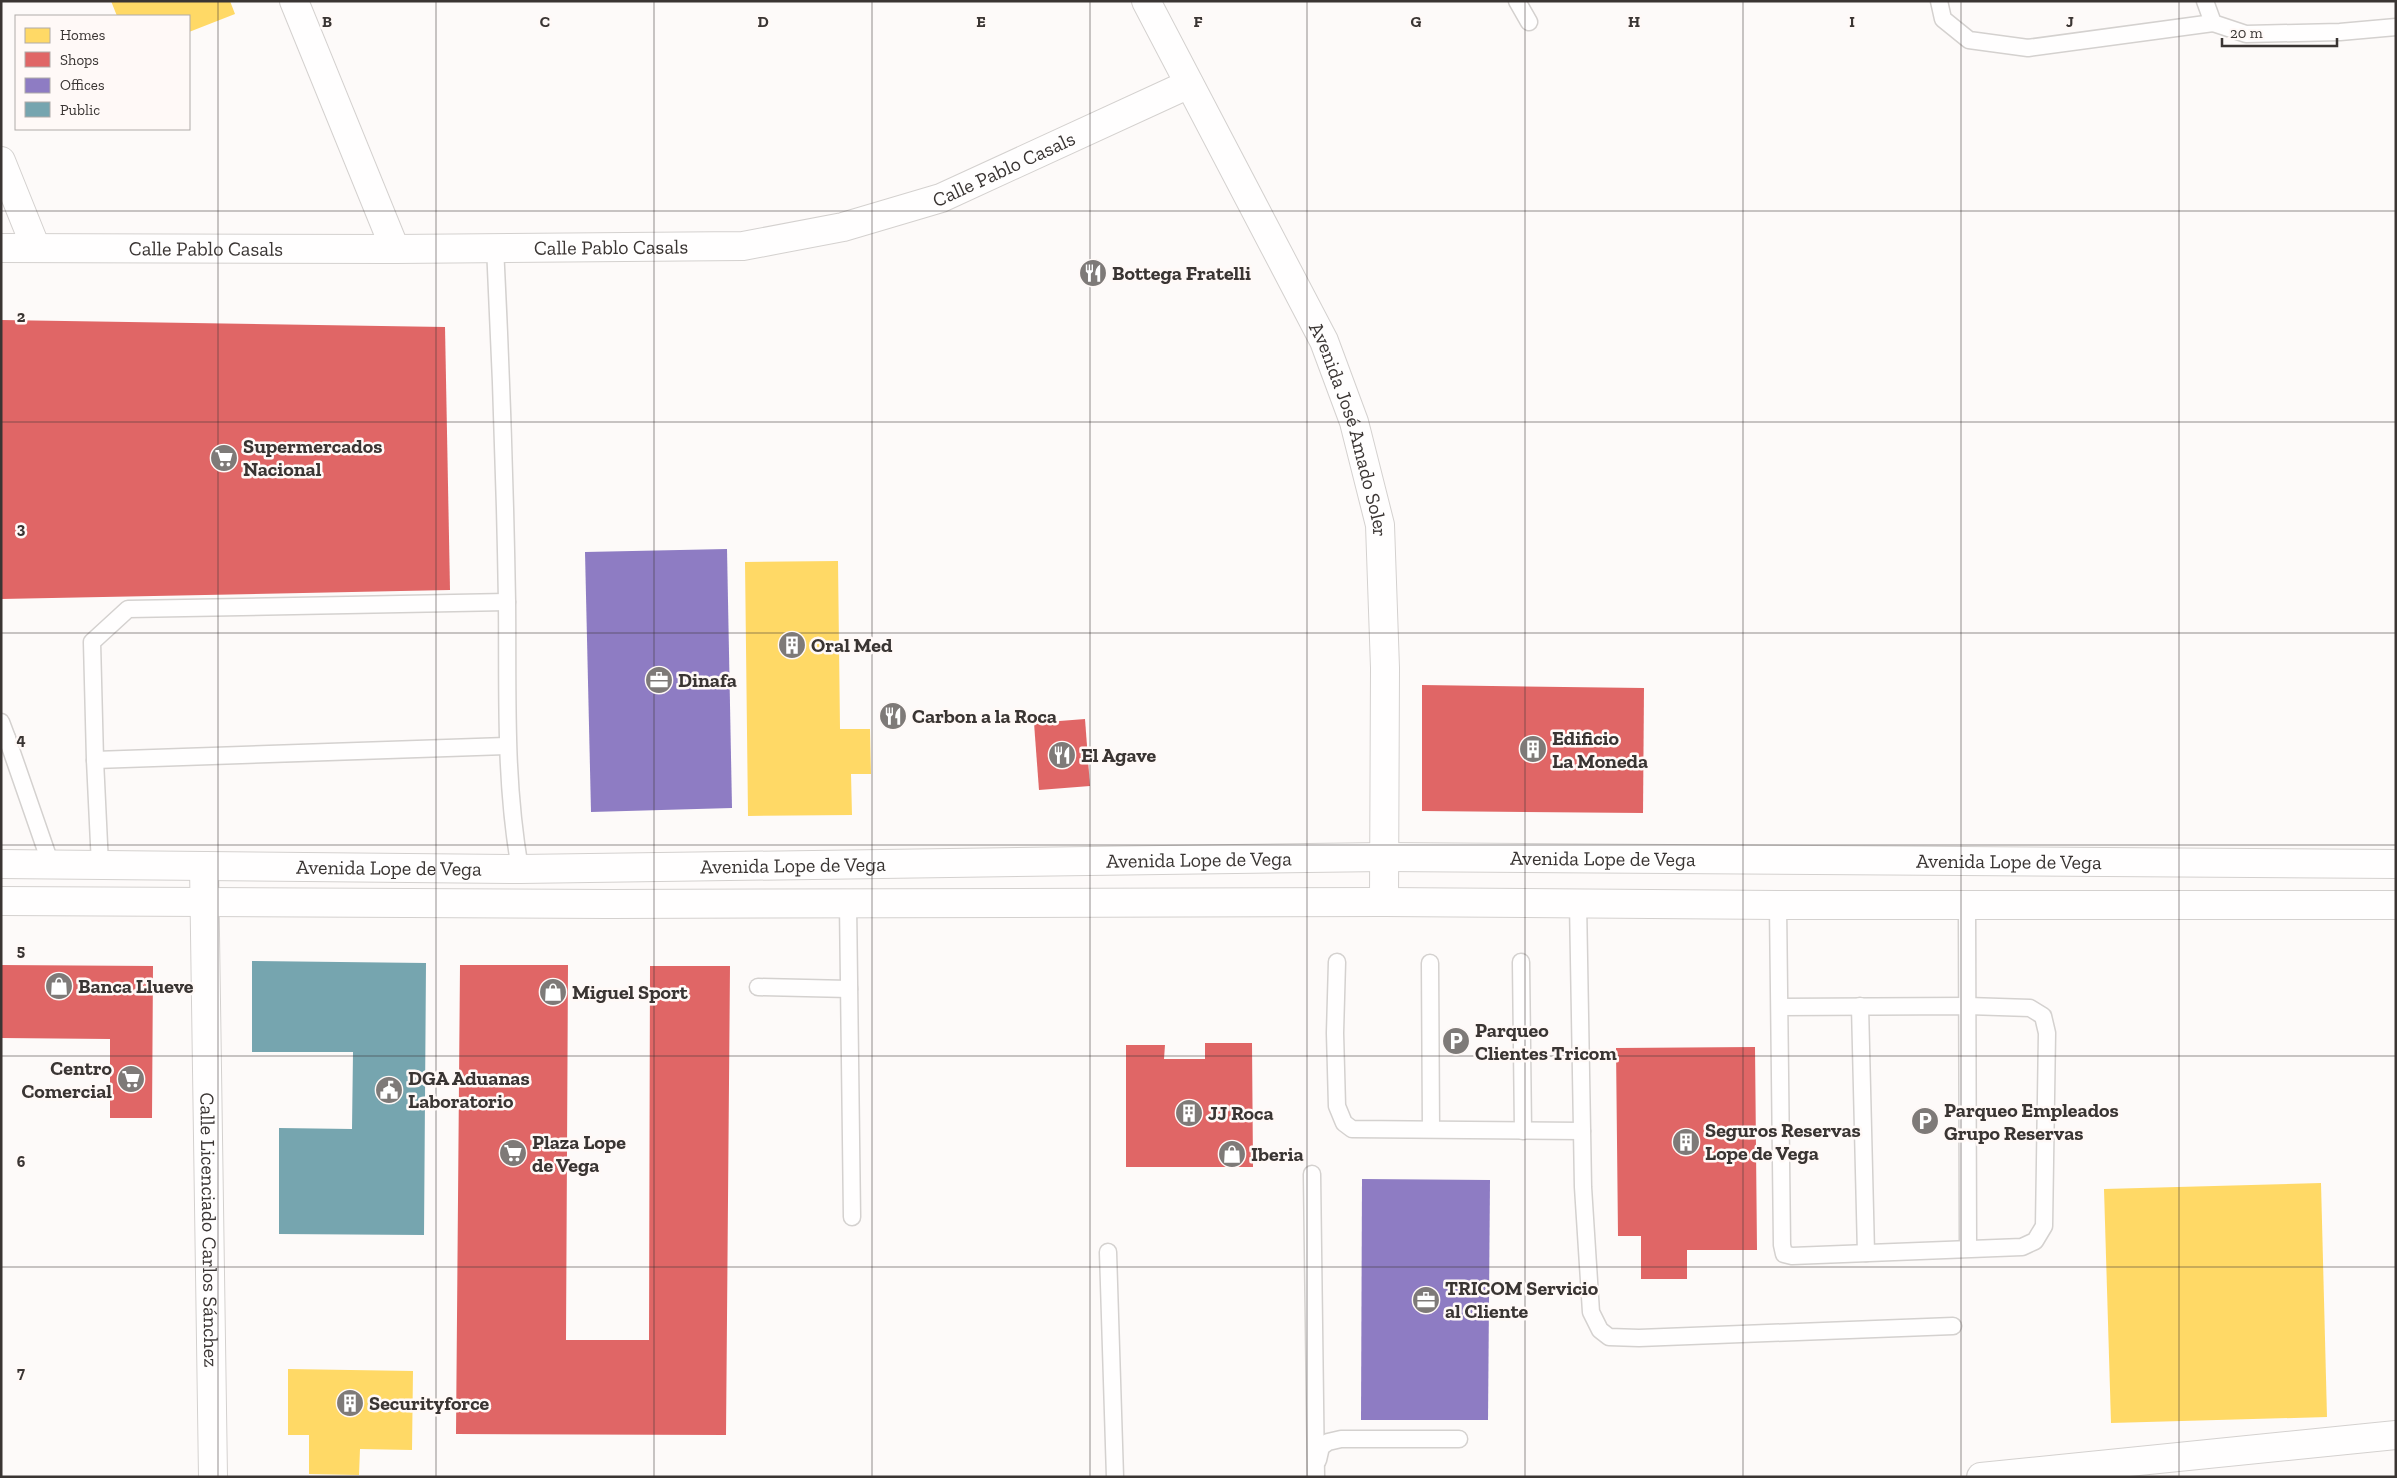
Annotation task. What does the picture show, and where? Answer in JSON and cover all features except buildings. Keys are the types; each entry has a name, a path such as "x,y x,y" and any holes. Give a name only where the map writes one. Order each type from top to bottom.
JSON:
{"main road":[{"path":"294,1 395,248"},
{"name":"Avenida José Amado Soler","path":"1146,1 1324,341 1354,422 1380,525 1386,668 1384,902"},
{"name":"Calle Pablo Casals","path":"1,248 743,246 842,228 941,198 1188,84"},
{"path":"1,161 36,248"},
{"name":"Avenida Lope de Vega","path":"1,864 520,869 1384,857 2396,864"},
{"name":"Calle Licenciado Carlos Sánchez","path":"204,866 213,1477"},
{"name":"Avenida Lope de Vega","path":"1,901 1578,902 1778,905 2396,905"},
{"path":"1981,1477 2396,1435"}],"lane":[{"path":"1517,1 1529,22"},
{"path":"1939,1 1943,19 1969,40 2028,48 2213,23 2246,34 2340,32 2396,27"},
{"path":"2206,1 2213,23"},
{"path":"495,247 506,602 506,746 512,821 520,869"},
{"path":"100,865 94,760 92,642 128,609 506,602"},
{"path":"3,733 51,864"},
{"path":"94,760 506,746"},
{"path":"1578,902 1582,1131 1587,1271 1591,1312 1600,1330 1609,1337 1639,1338 1953,1326"},
{"path":"848,903 852,1217"},
{"path":"1967,904 1968,1247"},
{"path":"1778,905 1782,1245 1784,1254 1792,1256 1968,1247 2022,1247 2035,1241 2044,1226 2046,1033 2043,1016 2030,1008 1968,1006 1780,1007"},
{"path":"1338,962 1335,1033 1337,1106 1344,1123 1352,1129 1582,1131"},
{"path":"1521,962 1523,1131"},
{"path":"1430,963 1431,1129"},
{"path":"758,988 849,989"},
{"path":"1860,1006 1866,1253"},
{"path":"1312,1174 1316,1474"},
{"path":"1108,1252 1115,1477"},
{"path":"1316,1474 1321,1447 1328,1442 1341,1439 1459,1440"}],"place":[{"name":"Bottega Fratelli","path":"1093,273"},
{"name":"Supermercados Nacional","path":"224,458"},
{"name":"Oral Med","path":"792,645"},
{"name":"Dinafa","path":"659,680"},
{"name":"Carbon a la Roca","path":"893,716"},
{"name":"Edificio La Moneda","path":"1533,749"},
{"name":"El Agave","path":"1062,755"},
{"name":"Banca Llueve","path":"59,986"},
{"name":"Miguel Sport","path":"553,992"},
{"name":"Parqueo Clientes Tricom","path":"1456,1041"},
{"name":"Centro Comercial","path":"131,1079"},
{"name":"DGA Aduanas Laboratorio","path":"389,1090"},
{"name":"JJ Roca","path":"1189,1113"},
{"name":"Parqueo Empleados Grupo Reservas","path":"1925,1121"},
{"name":"Seguros Reservas Lope de Vega","path":"1686,1142"},
{"name":"Plaza Lope de Vega","path":"513,1153"},
{"name":"Iberia","path":"1232,1154"},
{"name":"TRICOM Servicio al Cliente","path":"1426,1300"},
{"name":"Securityforce","path":"350,1403"}]}
